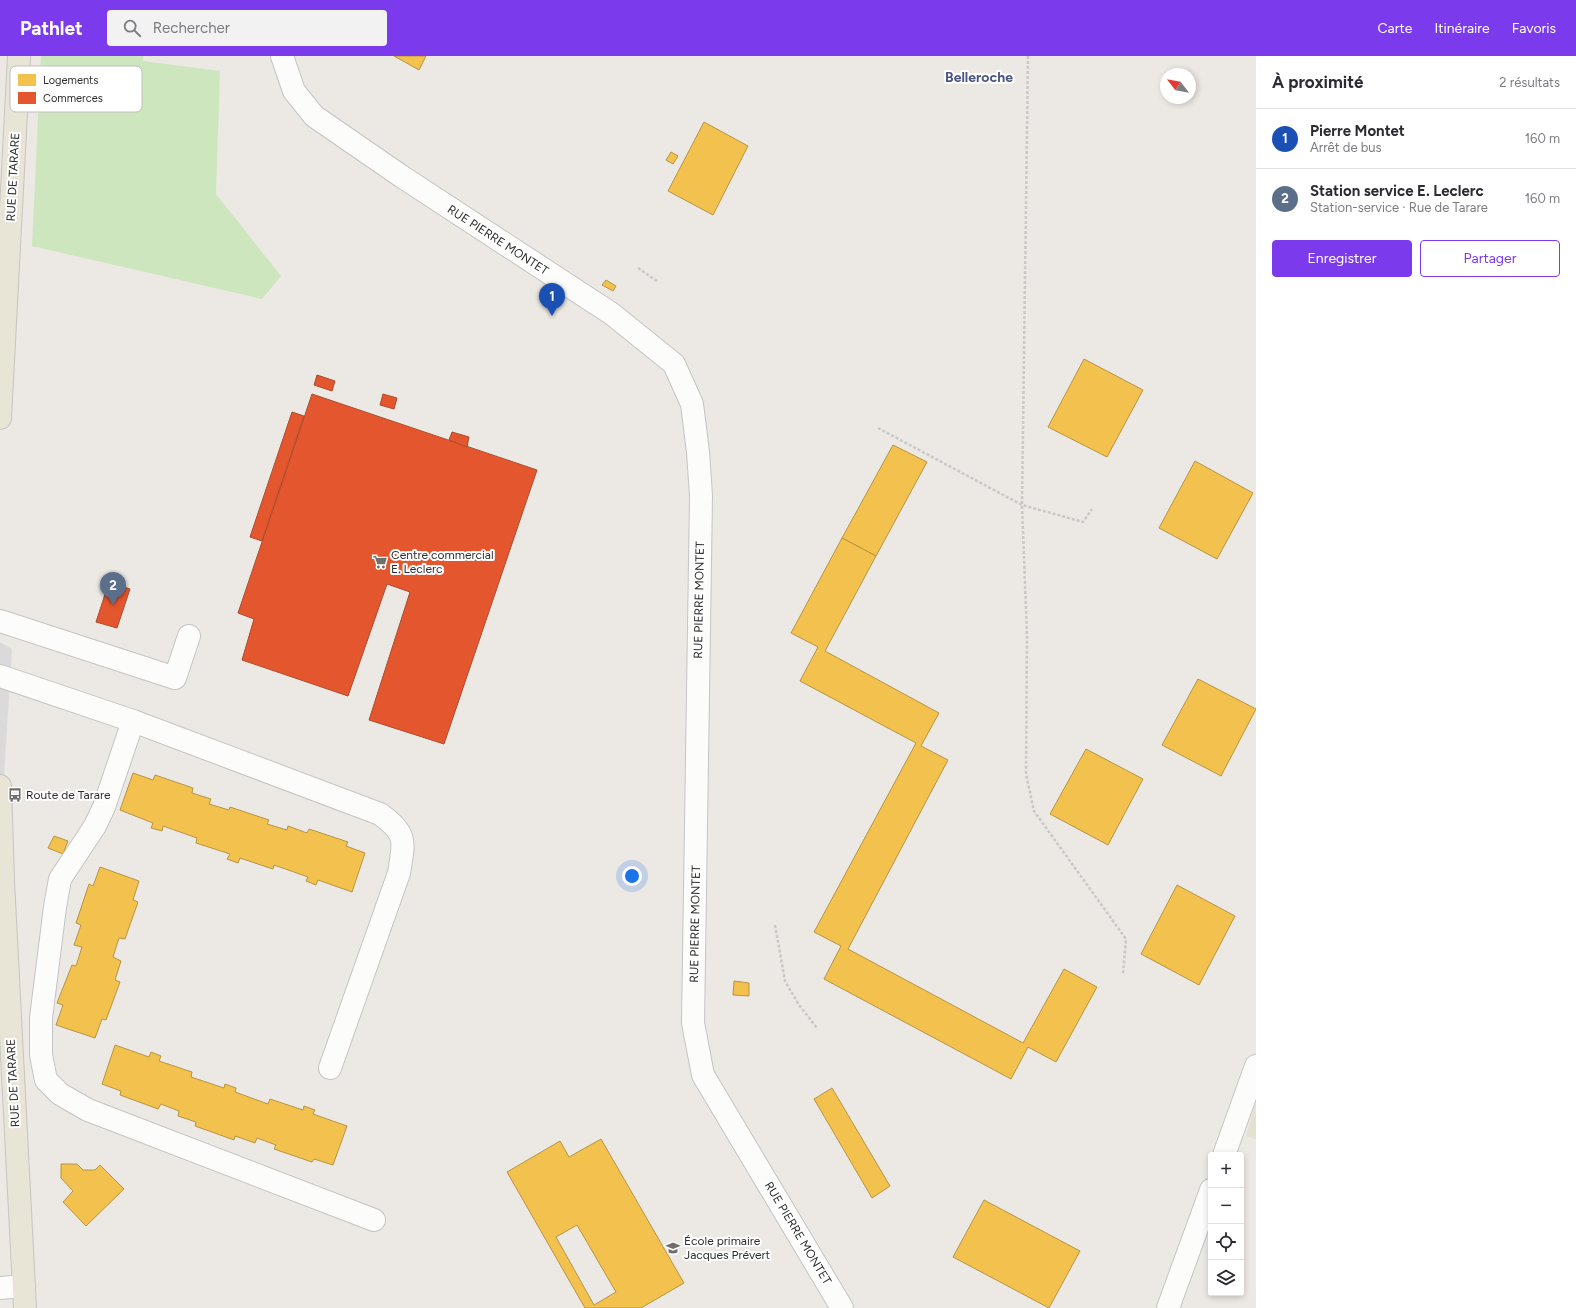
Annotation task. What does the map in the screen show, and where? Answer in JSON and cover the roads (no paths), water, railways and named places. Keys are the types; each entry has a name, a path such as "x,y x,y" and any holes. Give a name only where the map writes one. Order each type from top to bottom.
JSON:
{"main road":[{"name":"RUE DE TARARE","path":"18,66 19,56"},
{"name":"RUE DE TARARE","path":"0,418 16,112"},
{"name":"RUE DE TARARE","path":"0,786 3,881 24,1308"}],"street":[{"name":"RUE PIERRE MONTET","path":"282,56 294,91 314,116 401,176 612,314 674,364 692,404 698,452 701,496 693,1023 704,1075 842,1308"},
{"path":"0,621 175,678 189,636"},
{"path":"0,676 132,721 380,814 395,825 404,843 399,873 330,1068"},
{"path":"132,721 104,807 95,826 60,879 41,1018 41,1055 46,1080 60,1094 88,1110 374,1220"},
{"path":"1225,1152 1256,1066"},
{"path":"1168,1308 1208,1198"},
{"path":"0,1288 24,1286"}],"place":[{"name":"Pierre Montet","path":"552,316"},
{"name":"Centre commercial E. Leclerc","path":"380,562"},
{"name":"Station service E. Leclerc","path":"113,605"},
{"name":"Route de Tarare","path":"15,795"},
{"name":"École primaire Jacques Prévert","path":"673,1248"}],"district":[{"name":"Belleroche","path":"979,77"}]}
